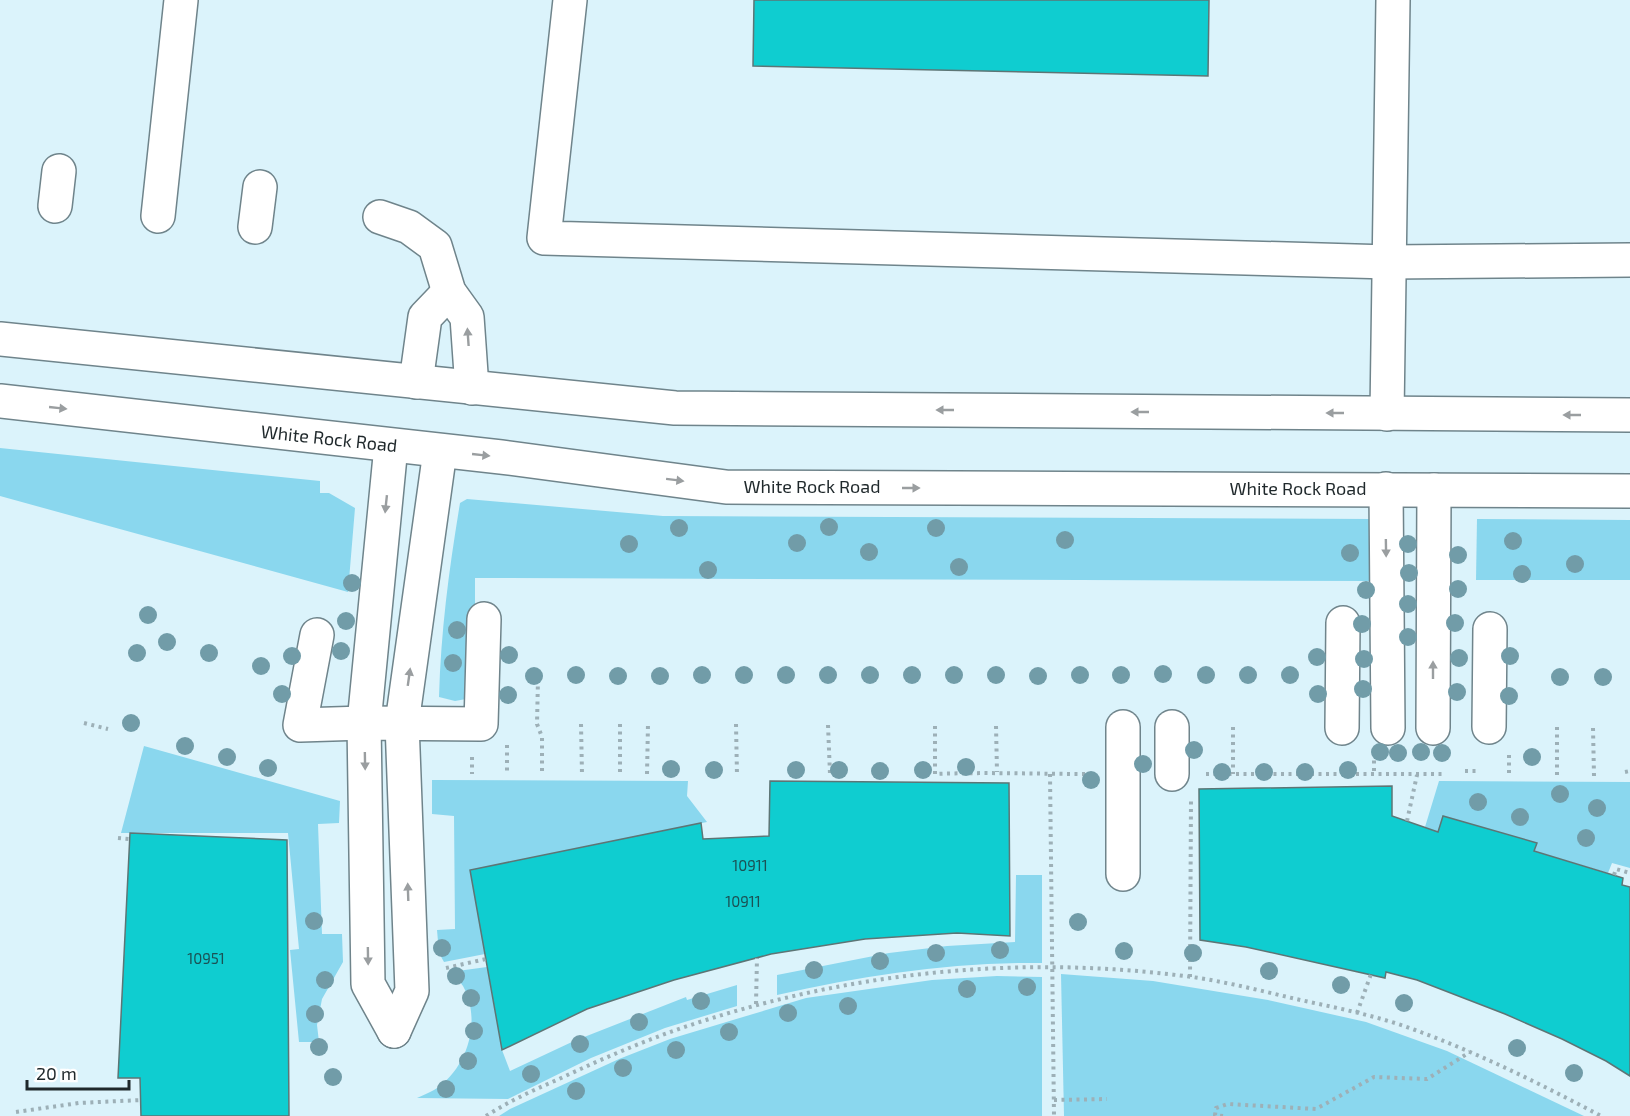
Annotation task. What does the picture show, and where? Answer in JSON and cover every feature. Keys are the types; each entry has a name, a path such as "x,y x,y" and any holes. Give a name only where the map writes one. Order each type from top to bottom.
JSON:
{"main road":[{"path":"158,216 181,0"},
{"path":"570,0 544,238 1389,262 1630,260"},
{"path":"1387,414 1393,0"},
{"path":"55,206 59,171"},
{"path":"255,227 260,187"},
{"path":"380,217 410,227 435,246 449,292 467,317 472,388"},
{"path":"416,382 425,317 449,292"},
{"path":"0,339 675,408 1630,415"},
{"name":"White Rock Road","path":"0,401 440,451 726,487 1630,491"},
{"path":"391,446 364,723 368,984 394,1031 412,991 402,723 440,451"},
{"path":"1386,489 1389,728"},
{"path":"1433,728 1434,490"},
{"path":"317,635 300,725 481,724 484,619"},
{"path":"1342,728 1343,623"},
{"path":"1490,629 1490,727"},
{"path":"1123,727 1123,874"},
{"path":"1172,727 1182,774"}],"path":[{"path":"538,679 537,724 542,736 542,774"},
{"path":"84,723 108,729"},
{"path":"581,724 582,774"},
{"path":"620,724 621,774"},
{"path":"647,774 648,724"},
{"path":"736,724 737,774"},
{"path":"828,725 830,774"},
{"path":"935,726 935,774 997,772 1020,775 1123,774"},
{"path":"996,726 997,772"},
{"path":"1233,727 1235,771"},
{"path":"1557,728 1557,772"},
{"path":"1593,728 1594,772"},
{"path":"1190,977 1182,774 1235,771 1446,774"},
{"path":"1465,771 1478,771"},
{"path":"1504,771 1513,771"},
{"path":"1050,774 1054,1116"},
{"path":"1407,821 1417,775"},
{"path":"118,838 129,839"},
{"path":"1614,875 1616,869 1630,873"},
{"path":"756,1004 757,958"},
{"path":"443,969 486,959"},
{"path":"486,1116 503,1105 624,1049 756,1004 835,986 918,973 1051,967 1101,967 1190,977 1357,1013 1401,1025 1470,1052 1536,1082 1601,1116"},
{"path":"1357,1013 1371,974"},
{"path":"1222,1116 1215,1115 1216,1108 1228,1104 1316,1108 1374,1077 1427,1078 1470,1052"},
{"path":"1054,1100 1107,1099"},
{"path":"16,1112 79,1103 141,1100"}],"shaded area":[{"path":"0,448 320,481 320,493 329,493 355,508 348,592 0,496"},
{"path":"467,499 663,516 1372,519 1371,581 475,578 475,645 466,699 455,701 439,697 440,672 446,600 456,528 460,503"},
{"path":"1477,519 1630,520 1630,580 1476,580"},
{"path":"144,746 340,801 339,823 318,824 322,934 342,934 343,962 322,999 317,1025 319,1042 299,1042 290,950 299,949 288,833 121,833"},
{"path":"432,780 688,781 687,796 707,822 471,870 485,954 444,962 439,953 437,930 455,929 454,816 432,814"},
{"path":"1439,781 1630,782 1630,868 1612,863 1608,873 1534,851 1443,816 1438,832 1425,827"},
{"path":"1016,875 1042,875 1042,963 942,967 843,981 777,995 777,975 889,953 947,946 1015,942"},
{"path":"487,967 502,1050 510,1071 574,1041 686,997 687,1000 737,985 737,1006 665,1028 591,1058 508,1099 417,1098 446,1081 456,1070 468,1043 471,1028 469,999 462,984 450,972"},
{"path":"1061,974 1153,981 1268,1000 1366,1022 1447,1051 1584,1116 1064,1116"},
{"path":"997,976 1042,977 1042,1116 499,1116 619,1059 670,1039 806,998 932,980"}],"building":[{"path":"754,0 1209,0 1208,76 753,66"},
{"path":"770,781 1009,783 1010,936 957,933 865,939 771,954 674,980 587,1009 502,1050 470,870 701,823 703,839 769,836"},
{"path":"1392,786 1392,816 1438,832 1443,816 1537,843 1534,851 1623,878 1622,885 1630,887 1630,1076 1562,1039 1417,980 1386,972 1385,978 1246,947 1200,940 1199,789"},
{"path":"130,833 287,840 289,1116 141,1116 140,1078 118,1078"}]}
